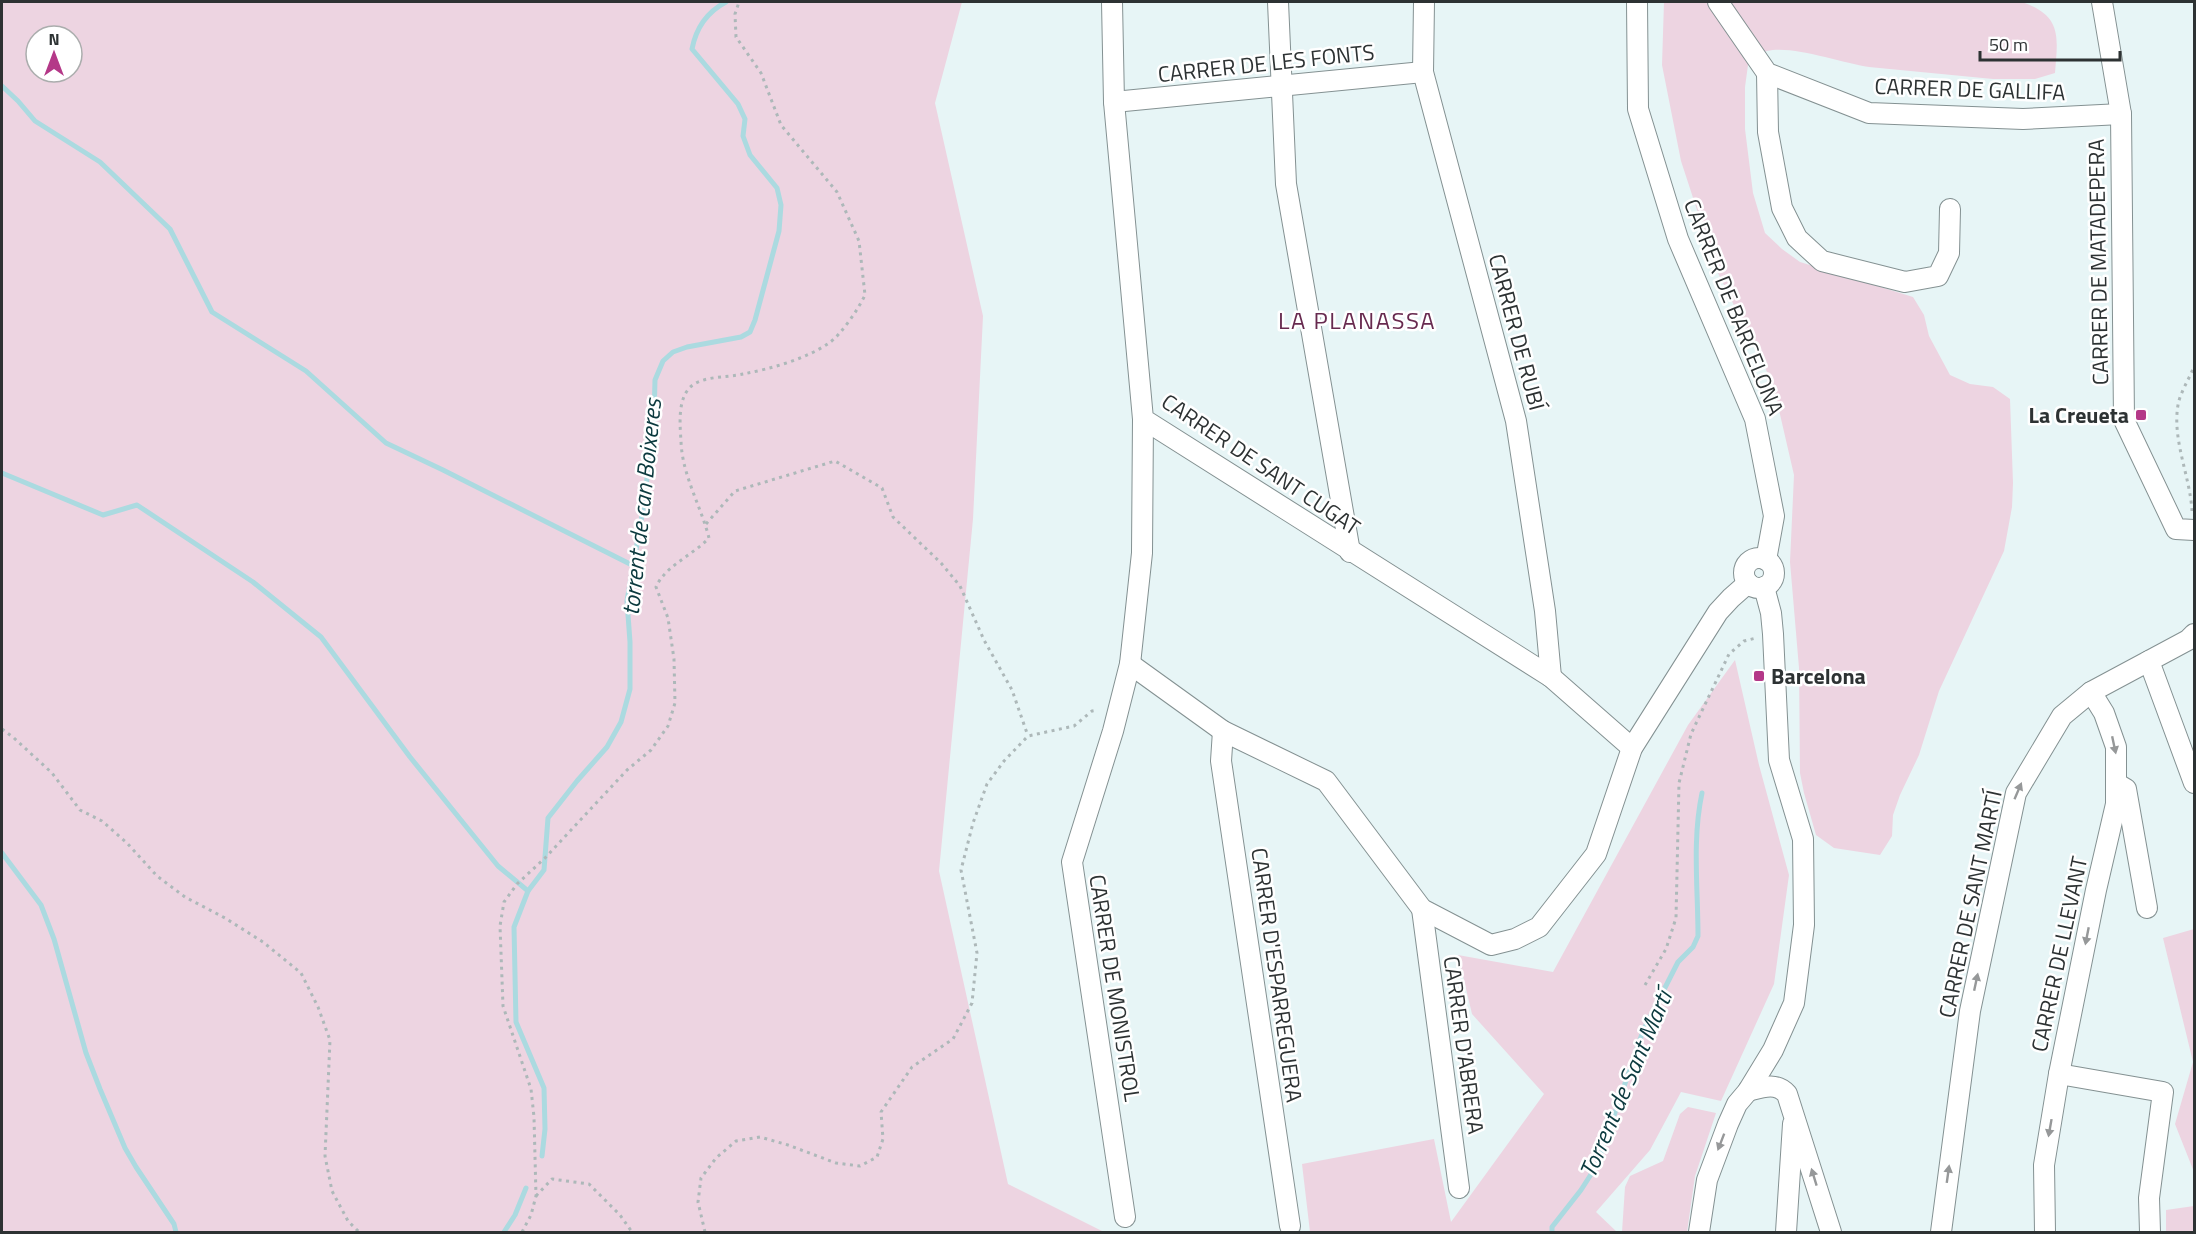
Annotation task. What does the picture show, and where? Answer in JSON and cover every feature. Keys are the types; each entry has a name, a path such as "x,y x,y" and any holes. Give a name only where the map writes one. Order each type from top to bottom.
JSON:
{"street":[{"name":"CARRER DE SANT CUGAT","path":"1112,2 1114,102 1143,419 1551,678 1632,748"},
{"path":"1278,2 1286,184 1350,552"},
{"name":"CARRER DE RUBÍ","path":"1424,2 1423,72 1516,421 1545,611 1551,678"},
{"name":"CARRER DE BARCELONA","path":"1637,2 1638,109 1678,239 1755,419 1774,516 1766,560 1754,559 1747,564 1744,573 1756,585"},
{"path":"1718,2 1767,73 1768,132 1782,208 1797,238 1822,261 1905,282 1938,276 1949,254 1950,209"},
{"name":"CARRER DE MATADEPERA","path":"2102,2 2121,114 2124,420 2176,529 2191,523"},
{"name":"CARRER DE LES FONTS","path":"1114,102 1423,72"},
{"name":"CARRER DE GALLIFA","path":"1767,73 1869,113 2023,119 2121,114"},
{"name":"CARRER DE MONISTROL","path":"1125,1217 1072,862 1120,705 1130,664 1142,553 1143,419"},
{"path":"1130,664 1223,731 1326,782 1422,909 1491,945 1515,939 1539,927 1596,854 1632,748 1718,612 1731,598 1756,585 1771,613 1779,760 1803,839 1804,925 1794,1003 1773,1050 1748,1091 1737,1104 1707,1180 1699,1233"},
{"name":"CARRER DE SANT MARTÍ","path":"1941,1233 1970,1011 2016,793 2062,716 2091,692 2188,640 2194,634"},
{"path":"2150,661 2194,783"},
{"name":"CARRER DE LLEVANT","path":"2045,1233 2044,1165 2059,1074 2096,890 2116,804 2116,747 2104,713 2091,692"},
{"name":"CARRER D'ESPARREGUERA","path":"1223,731 1221,761 1290,1226"},
{"path":"2116,783 2126,789 2147,908"},
{"name":"CARRER D'ABRERA","path":"1422,909 1459,1188"},
{"path":"1773,1050 1781,1088 1787,1094 1794,1112 1831,1233"},
{"path":"2059,1074 2163,1092 2149,1198 2150,1233"},
{"path":"1748,1091 1766,1085 1781,1088"},
{"path":"1786,1233 1794,1112"}],"path":[{"path":"522,1233 531,1215 536,1196 534,1117 531,1089 503,1006 500,926 504,902 518,884 627,770 651,750 668,726 675,703 674,659 668,618 656,587 661,576 697,551 709,538 682,450 681,416 687,391 692,385 700,382 785,363 829,344 865,295 859,241 837,192 781,125 761,73 736,37 735,14 739,2"},
{"path":"2191,523 2192,496 2178,437 2178,405 2194,367"},
{"path":"706,524 735,491 835,461 882,488 893,517 941,563 960,586 984,640 1012,690 1028,736"},
{"path":"1646,985 1666,949 1676,918 1679,783 1692,734 1729,654 1744,641 1773,634"},
{"path":"705,1233 698,1202 701,1178 716,1158 736,1142 760,1137 788,1144 836,1163 860,1166 877,1157 883,1139 881,1112 912,1066 953,1039 972,1003 977,953 961,870 973,823 987,784 1004,761 1028,736 1074,726 1092,711 1120,705"},
{"path":"2,729 52,773 80,810 102,821 157,876 185,897 263,942 301,973 318,1007 330,1040 325,1156 332,1191 348,1221 358,1233"},
{"path":"536,1196 552,1179 589,1184 620,1215 632,1233"}],"shaded area":[{"path":"2,2 962,2 935,103 983,316 973,519 939,871 1008,1184 1104,1232 2,1232"},
{"path":"1664,2 2022,2 2044,14 2055,29 2057,48 2055,73 2035,79 1993,79 1869,67 1790,50 1765,52 1748,65 1745,87 1745,129 1753,193 1765,233 1800,262 1913,297 1924,315 1929,336 1950,375 1970,384 1993,387 2010,399 2013,483 2012,507 2004,551 1939,691 1919,755 1893,815 1892,836 1880,855 1834,848 1816,835 1804,793 1800,773 1799,668 1790,562 1794,475 1773,384 1717,271 1681,161 1662,65"},
{"path":"1735,660 1759,765 1789,875 1774,984 1721,1101 1681,1092 1650,1150 1596,1212 1617,1232 1310,1232 1302,1164 1434,1139 1451,1222 1544,1094 1472,1014 1458,955 1553,972 1688,725"},
{"path":"2194,929 2194,1172 2175,1124 2193,1062 2163,938"},
{"path":"1688,1107 1716,1113 1695,1176 1687,1232 1622,1232 1625,1187 1630,1176 1663,1161 1680,1114"},
{"path":"2194,1206 2194,1232 2166,1232 2166,1210"}],"waterway":[{"name":"torrent de can Boixeres","path":"542,1156 545,1129 544,1088 516,1022 514,927 528,891 544,870 548,818 607,747 621,722 630,689 627,601 644,504 654,417 655,380 663,361 673,352 687,347 741,337 750,332 779,231 781,205 777,188 750,155 743,136 745,119 738,104 692,49 703,21 726,2"},
{"path":"2,86 35,121 100,162 170,229 212,312 306,371 386,443 634,566"},
{"path":"2,473 103,515 137,505 253,582 321,637 410,757 498,866 528,891"},
{"name":"Torrent de Sant Martí","path":"1552,1232 1552,1227 1597,1165 1643,1031 1678,962 1693,947 1698,936 1696,846 1702,793"},
{"path":"2,853 41,905 54,939 86,1053 100,1089 125,1148 174,1224 176,1232"},
{"name":"torrent de can Boixeres","path":"504,1232 515,1215 526,1188"}],"place":[{"name":"La Creueta","path":"2141,415"},
{"name":"Barcelona","path":"1759,676"}],"district":[{"name":"LA PLANASSA","path":"1357,320"}]}
